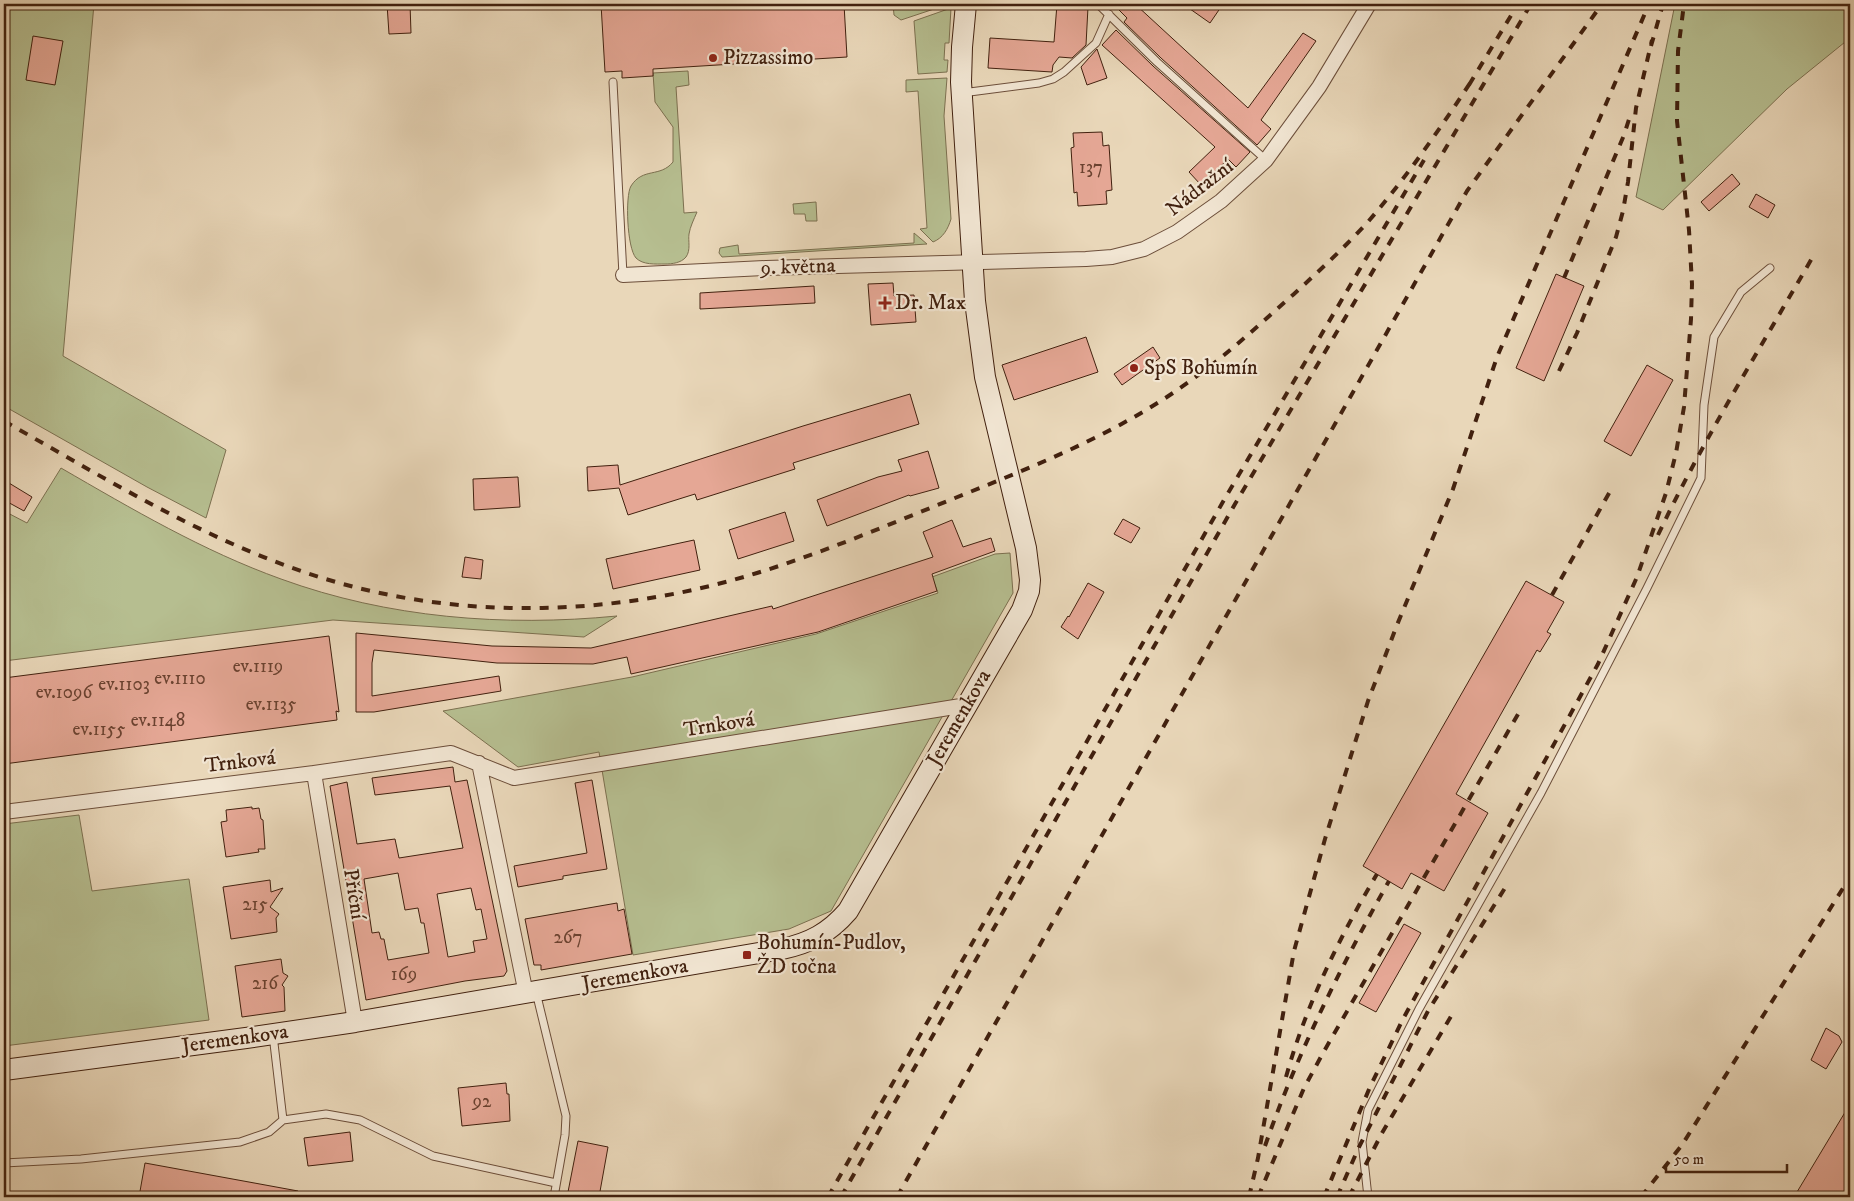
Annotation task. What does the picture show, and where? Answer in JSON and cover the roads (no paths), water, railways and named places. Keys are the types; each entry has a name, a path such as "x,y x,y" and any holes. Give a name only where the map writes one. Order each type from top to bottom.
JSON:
{"street":[{"path":"966,4 962,47 962,93 972,262"},
{"name":"Nádražní","path":"972,262 1112,257 1144,249 1177,232 1202,216 1266,160 1319,87 1370,4"},
{"name":"9. května","path":"623,275 766,268 972,262"},
{"name":"Jeremenkova","path":"4,1070 273,1034 531,993 782,949 807,943 828,932 848,911 1027,599 1030,580 1026,548 985,377 972,262"},
{"name":"Trnková","path":"4,812 314,773 451,753 514,778 966,705"},
{"path":"479,763 531,993"},
{"name":"Příční","path":"314,773 355,1022"}],"lane":[{"path":"1098,4 1157,62 1266,160"},
{"path":"962,93 1039,83 1053,79 1064,72 1096,43 1109,14"},
{"path":"613,82 623,275"},
{"path":"1368,1197 1366,1164 1362,1142 1368,1110 1419,1009 1541,793 1648,588 1701,478 1704,405 1714,337 1741,292 1770,268"},
{"path":"531,993 566,1116 565,1135 554,1197"},
{"path":"273,1034 283,1120"},
{"path":"4,1163 81,1159 240,1142 269,1132 283,1120 326,1114 360,1120 433,1156 556,1183"},
{"path":"4,1194 25,1197"}],"railway":[{"path":"1469,85 1518,4"},
{"path":"841,1197 1235,504 1531,4"},
{"path":"897,1197 1467,191 1602,4"},
{"path":"1249,1197 1258,1158 1294,951 1325,839 1368,701 1453,489 1497,357 1649,4"},
{"path":"1651,46 1663,4"},
{"path":"1324,1197 1370,1087 1403,1019 1598,664 1637,577 1666,493 1676,453 1684,407 1691,319 1692,284 1689,230 1677,121 1678,51 1684,4"},
{"path":"1559,371 1577,333 1616,237 1628,182 1636,108 1652,40"},
{"path":"4,421 92,472 228,542 322,578 371,591 419,600 468,606 517,608 614,603 663,596 710,586 807,556 882,528 1016,473 1077,447 1163,400 1204,371 1243,339 1313,277 1367,223 1409,171 1472,80"},
{"path":"1564,278 1624,135 1631,113"},
{"path":"828,1197 1224,500 1424,160"},
{"path":"1658,535 1694,463 1815,253"},
{"path":"1552,595 1613,486"},
{"path":"1258,1197 1304,1088 1521,709"},
{"path":"1286,1077 1303,1024 1325,972 1377,874"},
{"path":"1641,1197 1682,1145 1850,877"},
{"path":"1265,1146 1291,1078 1321,1011 1389,881"},
{"path":"1337,1197 1359,1147 1428,1011 1505,888"},
{"path":"1349,1197 1382,1133 1453,1013"}],"place":[{"name":"Pizzassimo","path":"713,58"},
{"name":"Dr. Max","path":"885,303"},
{"name":"SpS Bohumín","path":"1134,368"},
{"name":"Bohumín-Pudlov, ŽD točna","path":"747,955"}]}
